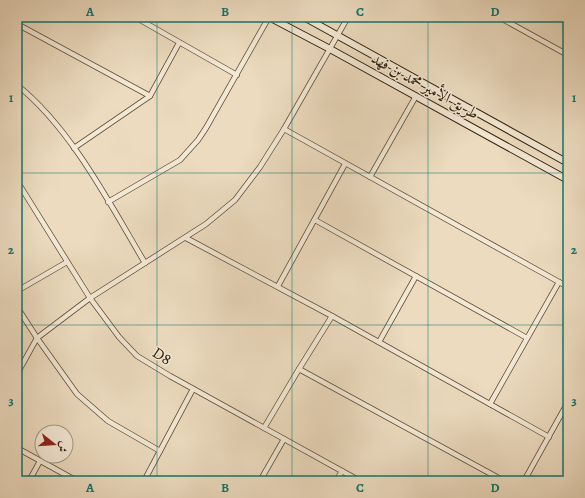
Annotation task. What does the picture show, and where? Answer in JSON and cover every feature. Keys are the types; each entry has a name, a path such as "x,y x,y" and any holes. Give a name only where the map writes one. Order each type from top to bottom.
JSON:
{"street":[{"path":"135,17 179,43 237,74"},
{"path":"108,202 180,160 198,140 269,17"},
{"name":"طريق الأمير محمد بن فهد","path":"269,17 568,180"},
{"name":"طريق الأمير محمد بن فهد","path":"304,17 568,163"},
{"path":"17,374 37,338 90,298 186,238 235,200 260,167 284,130 348,17"},
{"path":"499,17 568,55"},
{"path":"17,24 150,96"},
{"path":"74,148 150,96 179,43"},
{"path":"17,85 39,106 74,148 145,263"},
{"path":"370,177 416,96"},
{"path":"284,130 568,287"},
{"path":"278,286 345,164"},
{"name":"D8","path":"17,181 19,189 90,298 119,337 137,356 193,389 360,481"},
{"path":"315,220 527,338"},
{"path":"186,238 278,286 549,437"},
{"path":"17,291 67,262"},
{"path":"378,342 416,276"},
{"path":"490,404 559,282"},
{"path":"17,306 37,338 77,394 108,421 160,451"},
{"path":"264,428 332,316"},
{"path":"299,369 504,481"},
{"path":"144,481 193,389"},
{"path":"524,481 568,402"},
{"path":"260,481 284,439"},
{"path":"17,448 34,458"},
{"path":"29,481 38,464"},
{"path":"46,464 77,481"},
{"path":"336,481 342,471"}]}
